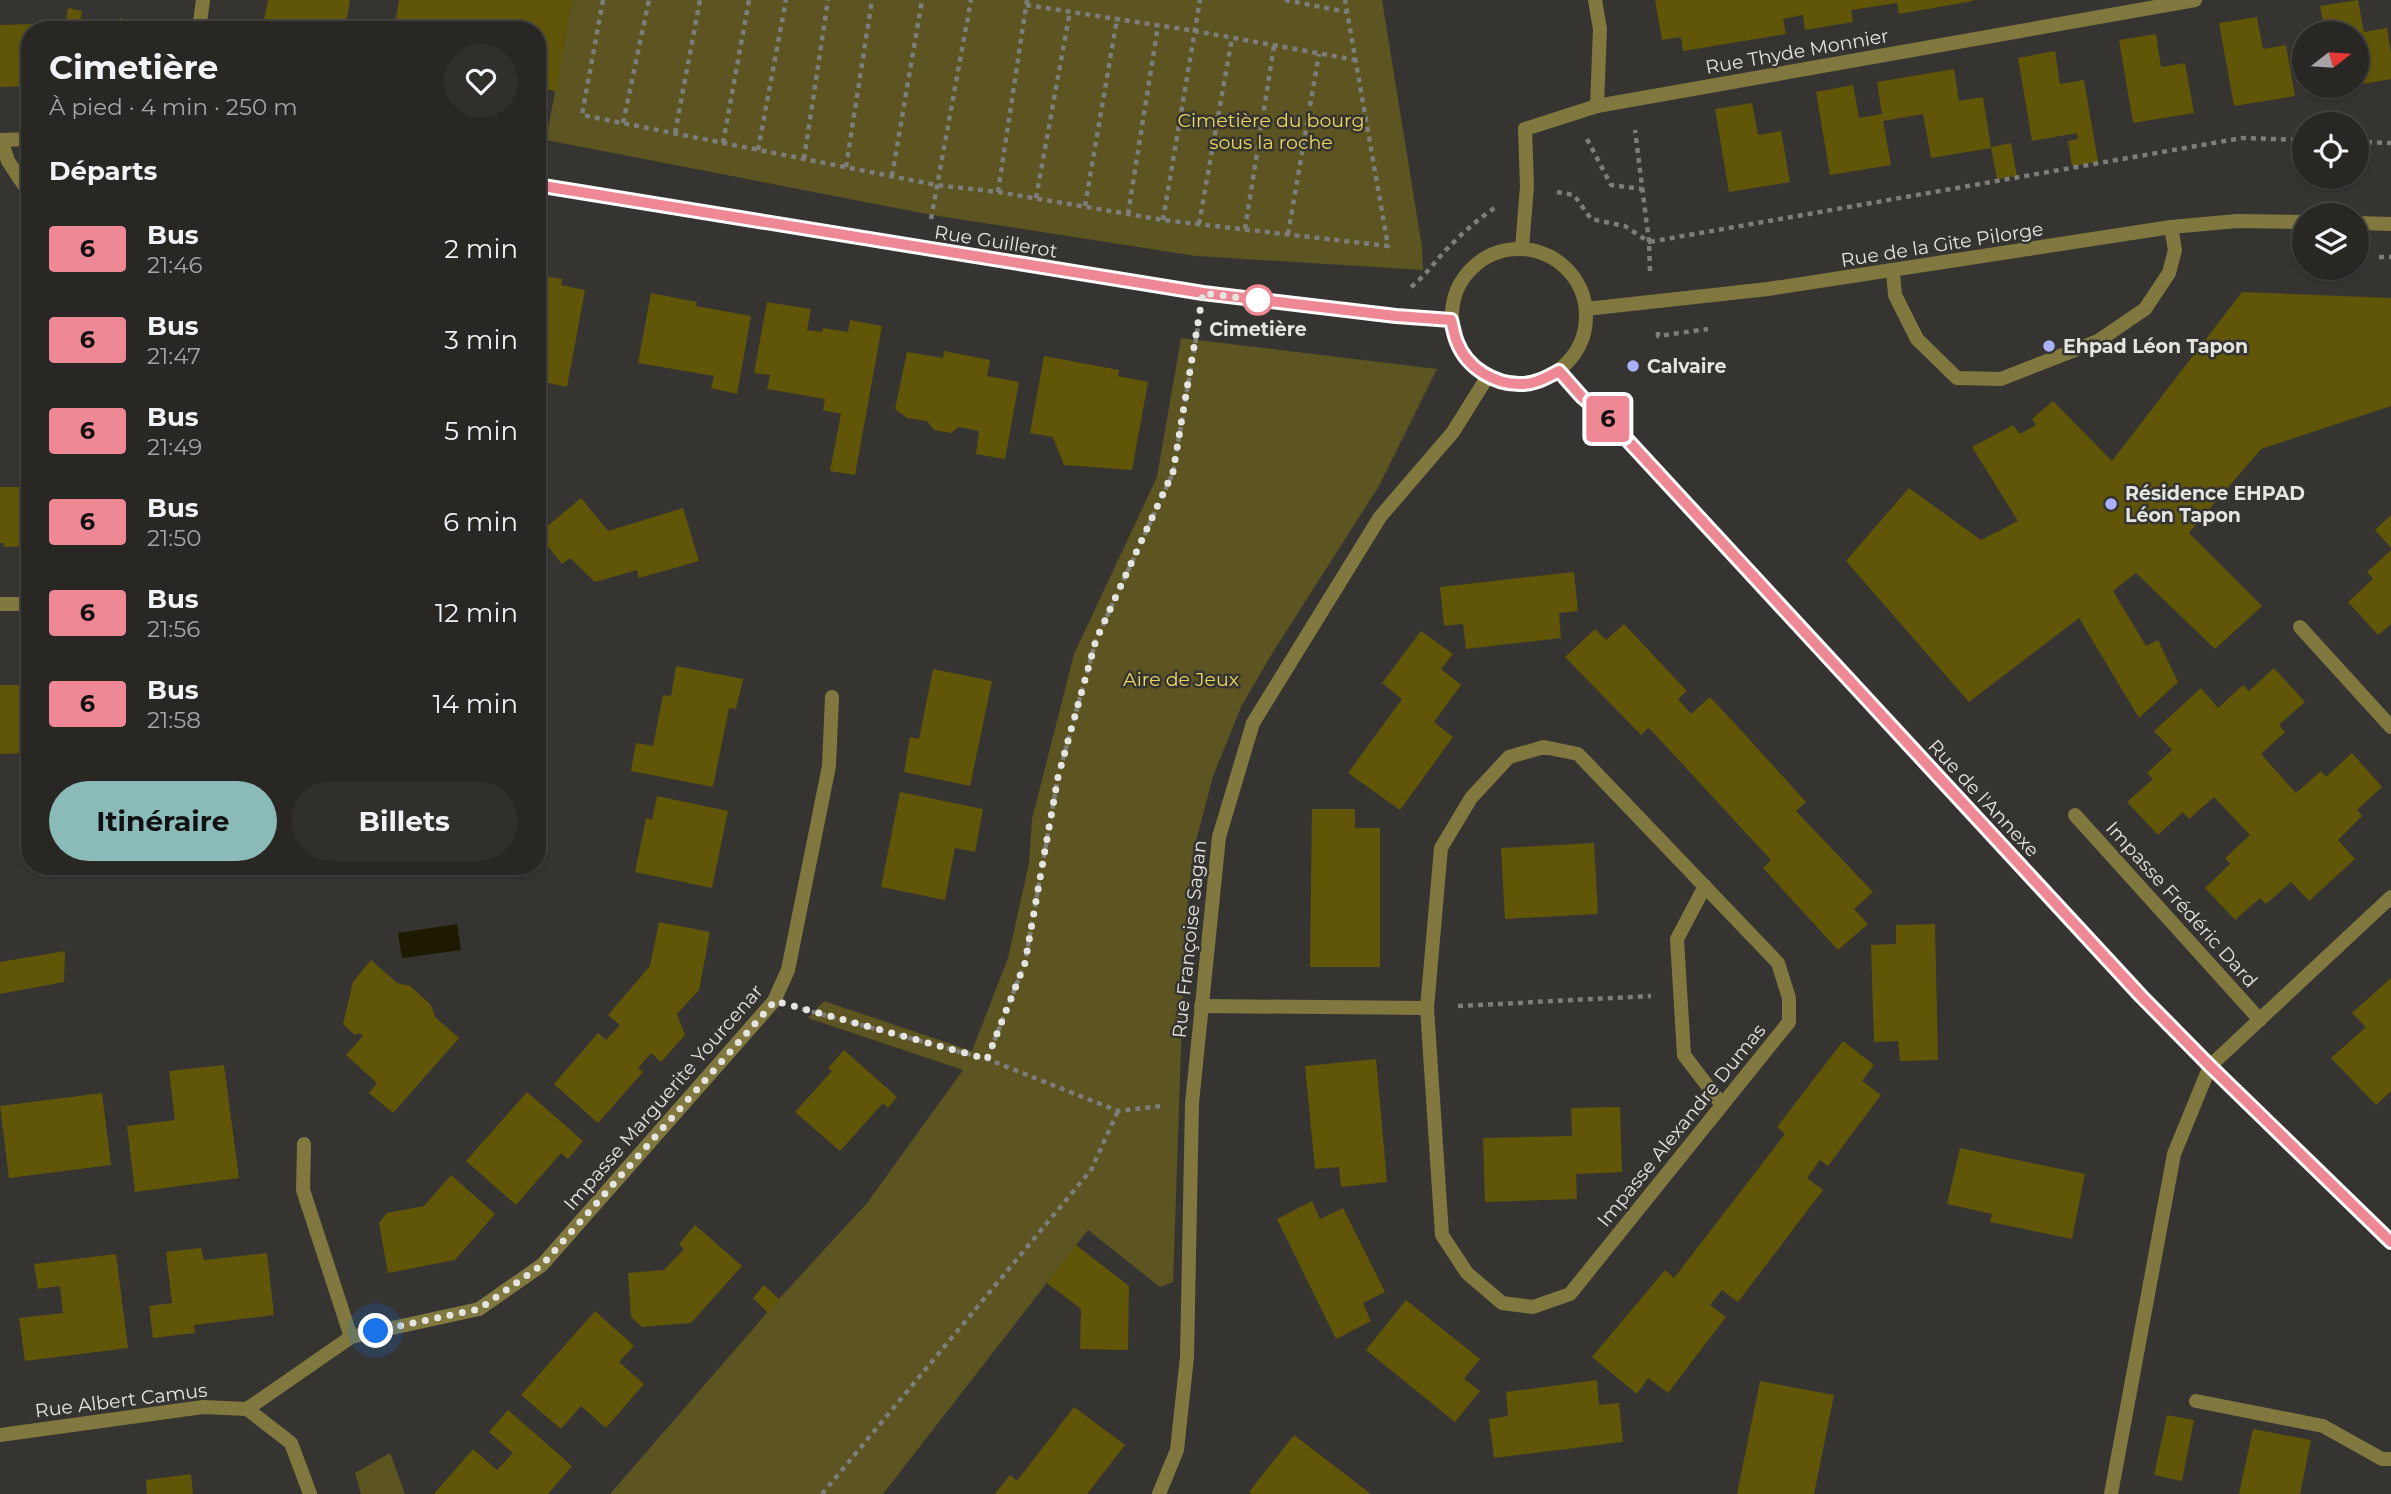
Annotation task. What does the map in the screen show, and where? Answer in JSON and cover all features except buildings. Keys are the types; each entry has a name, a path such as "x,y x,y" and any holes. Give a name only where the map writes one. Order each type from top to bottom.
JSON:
{"street":[{"path":"200,21 203,0"},
{"path":"1595,0 1600,30 1597,106"},
{"name":"Rue Thyde Monnier","path":"1522,248 1527,186 1525,129 1597,106 2195,0"},
{"path":"21,139 0,140 8,161 21,180"},
{"name":"Rue Guillerot","path":"546,186 1203,293 1451,320"},
{"name":"Rue de la Gite Pilorge","path":"1586,309 1893,272 2171,227 2236,221 2292,222"},
{"path":"2369,223 2391,224"},
{"path":"1893,272 1895,295 1917,338 1957,378 2001,379 2098,341 2145,309 2169,273 2175,250 2171,227"},
{"path":"1522,248 1550,256 1572,274 1582,290 1586,309 1586,327 1581,344 1572,359 1559,371 1542,380 1524,384 1505,383 1488,376 1469,362 1457,343 1451,320 1454,298 1463,277 1480,261 1500,251 1522,248"},
{"name":"Rue de l'Annexe","path":"1559,371 1582,397 1608,419 2122,976 2210,1066 2391,1242"},
{"name":"Rue Françoise Sagan","path":"1159,1494 1177,1450 1187,1357 1192,1103 1219,837 1253,723 1380,517 1453,432 1488,376"},
{"path":"0,604 21,604"},
{"path":"2300,626 2391,727"},
{"name":"Impasse Marguerite Yourcenar","path":"247,1409 351,1337 479,1309 542,1265 775,1001 789,970 829,766 832,697"},
{"name":"Impasse Alexandre Dumas","path":"1544,747 1578,754 1705,887 1778,963 1789,999 1789,1022 1570,1294 1533,1307 1502,1303 1467,1273 1443,1235 1427,1008 1441,848 1471,798 1509,758 1544,747"},
{"name":"Impasse Frédéric Dard","path":"2075,814 2260,1020"},
{"path":"1705,887 1677,939 1684,1055 1722,1105"},
{"path":"2111,1494 2174,1154 2210,1066 2391,897"},
{"path":"1201,1006 1427,1008"},
{"path":"304,1144 303,1190 351,1337"},
{"path":"2196,1401 2323,1426 2382,1459 2391,1459"},
{"name":"Rue Albert Camus","path":"0,1435 203,1407 247,1409"},
{"path":"247,1409 291,1443 310,1494"}],"path":[{"path":"603,0 582,115 936,185 999,192 1163,220 1388,246 1345,0"},
{"path":"624,123 649,0"},
{"path":"675,133 701,0"},
{"path":"723,143 749,0"},
{"path":"758,150 786,0"},
{"path":"804,159 828,0"},
{"path":"846,167 872,0"},
{"path":"892,176 922,0"},
{"path":"926,249 971,0"},
{"path":"1163,220 1200,0"},
{"path":"1284,0 1347,12"},
{"path":"999,192 1026,2 1356,60"},
{"path":"1036,198 1070,11"},
{"path":"1085,206 1117,19"},
{"path":"1128,214 1158,26"},
{"path":"1199,224 1231,38"},
{"path":"1245,229 1274,46"},
{"path":"1288,234 1319,54"},
{"path":"1574,114 1611,185 1642,189"},
{"path":"1652,302 1649,242 2242,138 2292,140"},
{"path":"2369,143 2391,144"},
{"path":"987,1059 1025,963 1058,777 1096,640 1173,472 1203,293"},
{"path":"1427,1008 1680,995"},
{"path":"775,1001 987,1059 1118,1111 1192,1103"},
{"path":"822,1494 1091,1170 1118,1111"}],"green space":[{"name":"Cimetière du bourg sous la roche","path":"572,0 1382,0 1422,247 1423,270 1196,256 932,215 546,140"},
{"name":"Aire de Jeux","path":"1181,338 1437,369 1379,486 1242,705 1213,776 1193,853 1185,934 1173,1282 1160,1287 1088,1230 883,1494 610,1494 779,1299 867,1203 963,1070 808,1018 824,1001 972,1051 1008,958 1029,863 1032,819 1074,654 1157,477"},
{"path":"390,1453 405,1494 361,1494 355,1473"}],"shaded area":[{"path":"457,924 461,950 402,958 398,933"}],"bus line":[{"name":"6","path":"546,186 1203,293 1451,320 1457,343 1469,362 1488,376 1505,383 1524,384 1542,380 1559,371 1582,397 1608,419 2141,996 2391,1242"}],"place":[{"name":"Cimetière","path":"1258,300"},
{"name":"Ehpad Léon Tapon","path":"2049,346"},
{"name":"Calvaire","path":"1633,366"},
{"name":"Résidence EHPAD Léon Tapon","path":"2111,504"}],"route":[{"path":"376,1331 479,1309 542,1265 775,1001 987,1059 1025,963 1058,777 1096,640 1173,472 1203,293 1258,300"}]}
